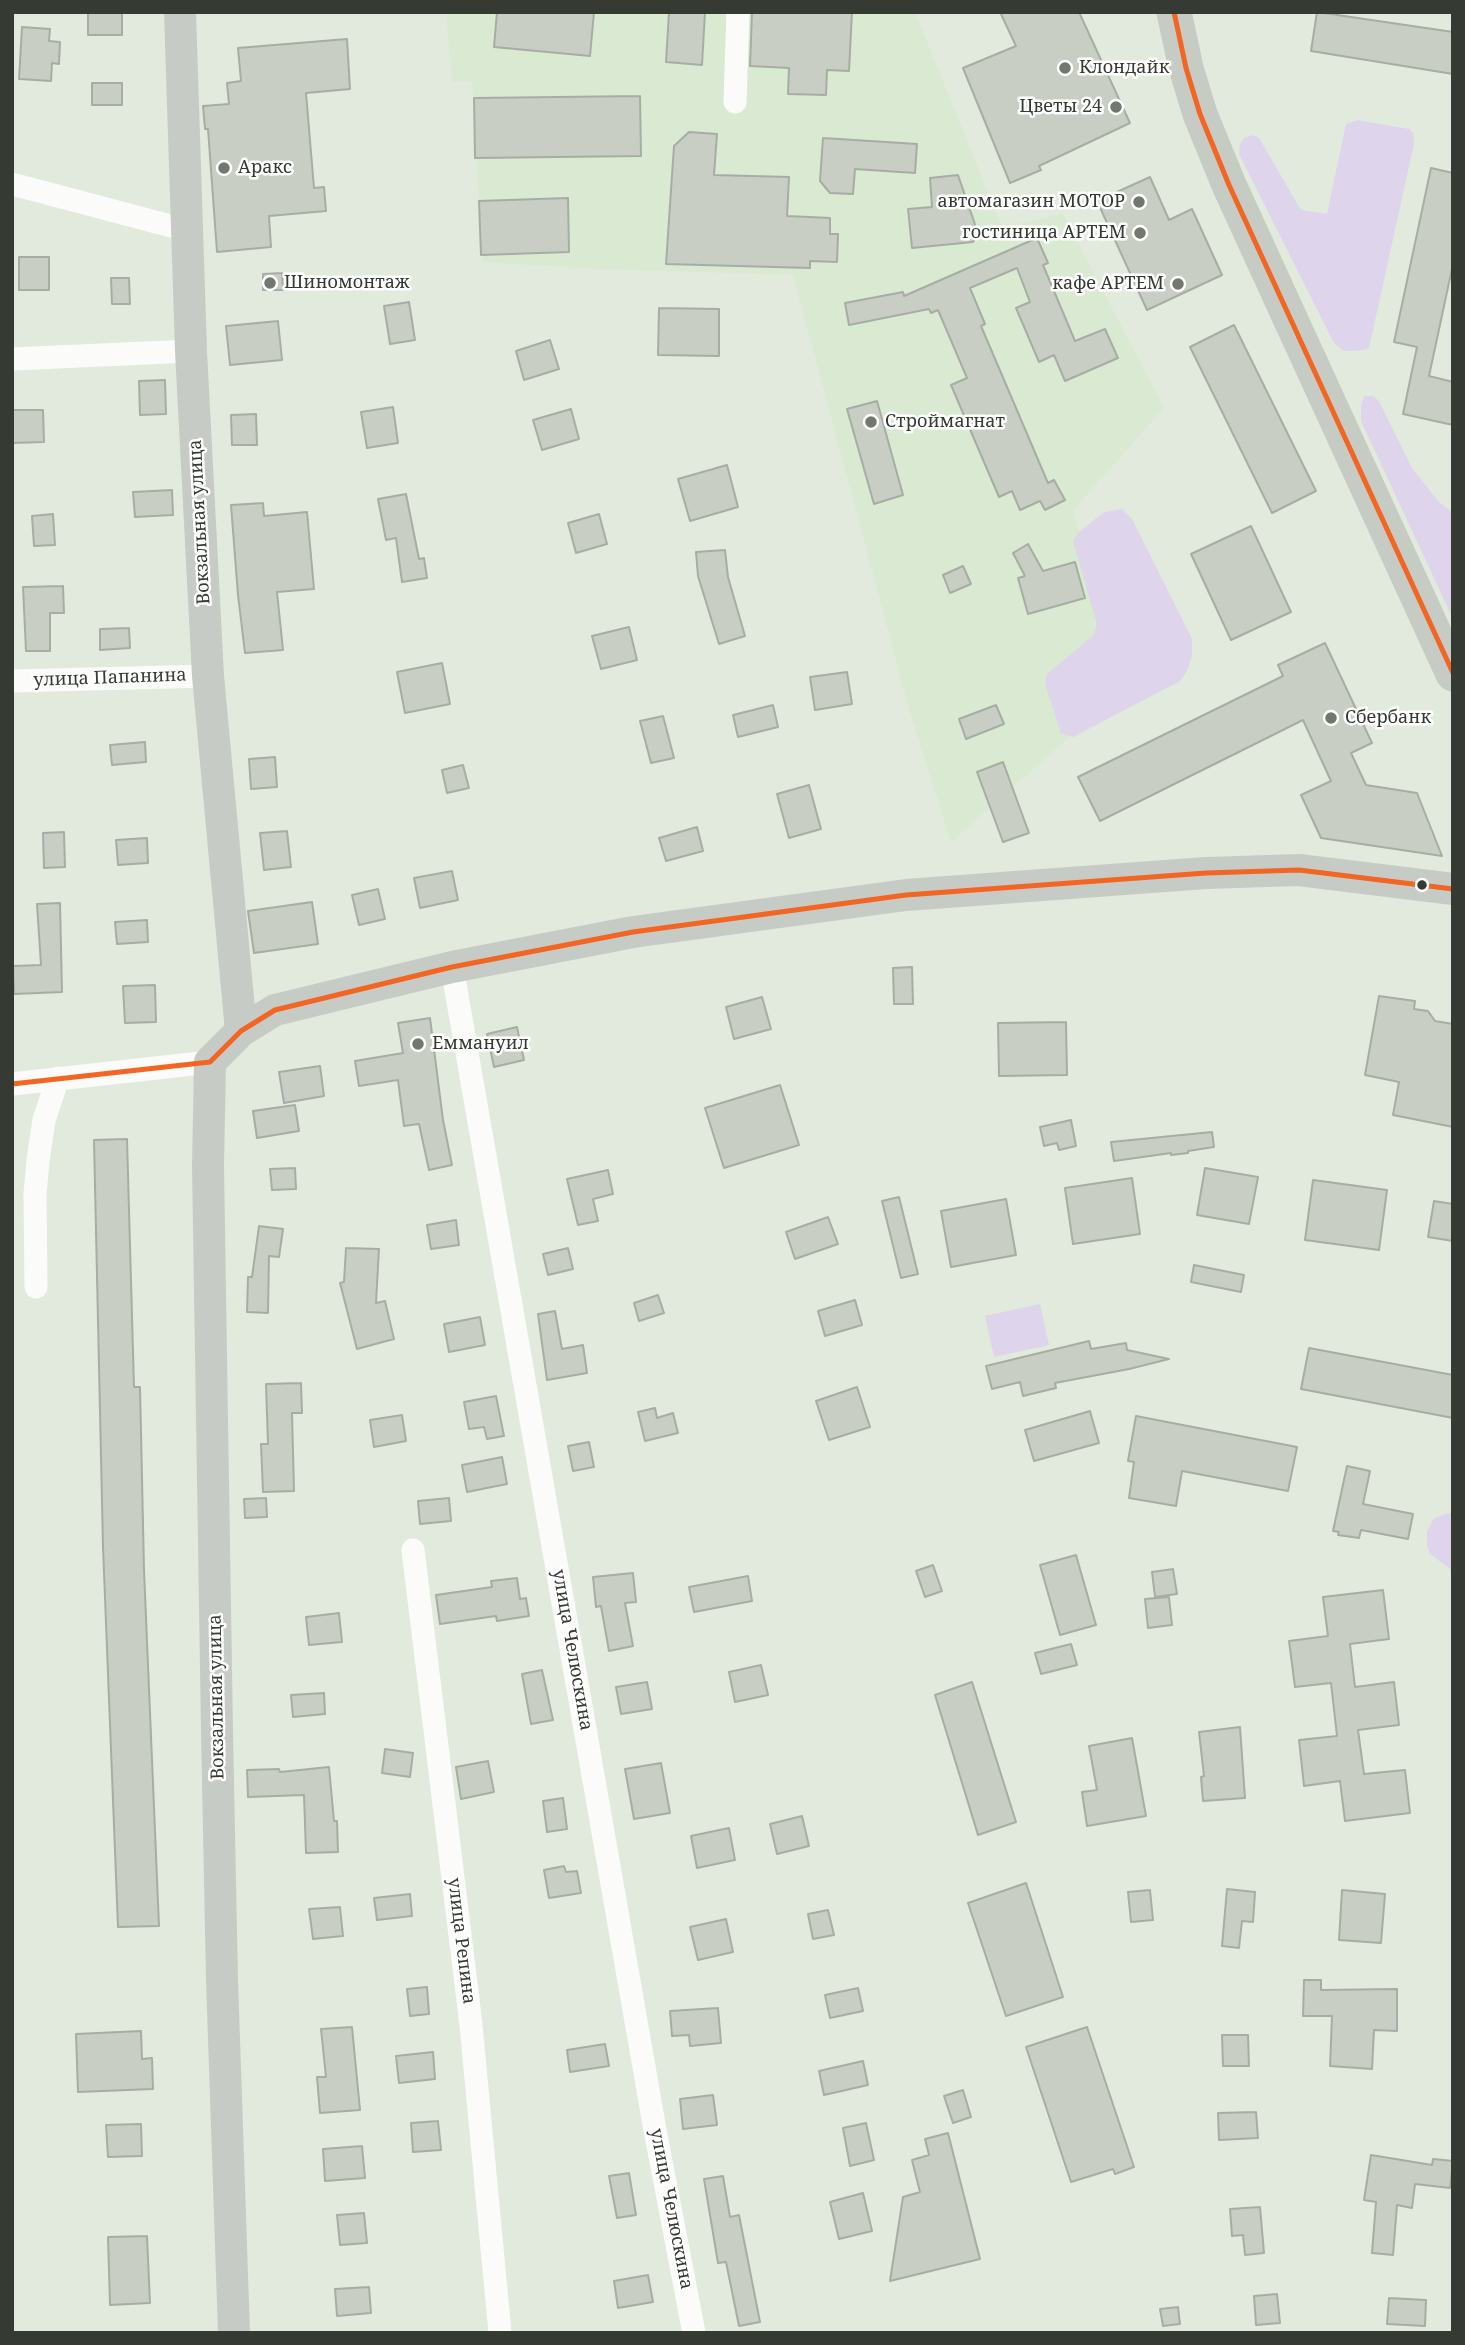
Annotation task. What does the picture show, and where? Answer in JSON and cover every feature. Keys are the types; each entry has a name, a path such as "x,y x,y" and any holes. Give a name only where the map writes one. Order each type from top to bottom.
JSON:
{"main road":[{"name":"Вокзальная улица","path":"180,12 191,351 208,676 241,1031"},
{"path":"1174,12 1186,68 1200,114 1229,185 1453,674"},
{"path":"210,1062 241,1031 275,1010 452,967 633,932 920,894 1206,873 1299,870 1453,889"},
{"name":"Вокзальная улица","path":"210,1062 208,1166 217,1746 234,2333"}],"street":[{"path":"735,102 738,12"},
{"path":"12,184 186,230"},
{"path":"12,359 191,351"},
{"name":"улица Папанина","path":"12,681 208,676"},
{"name":"улица Челюскина","path":"452,967 655,2130 694,2333"},
{"path":"12,1084 210,1062"},
{"path":"36,1287 35,1194 38,1161 44,1120 58,1078"},
{"name":"улица Репина","path":"413,1550 471,2025 500,2333"}],"shaded area":[{"path":"446,12 915,12 1002,227 1063,214 1164,408 1073,510 1123,689 951,842 910,712 793,275 597,269 483,262 472,81 452,82"},
{"path":"1358,120 1409,129 1413,133 1414,144 1369,348 1344,351 1334,343 1239,154 1244,138 1253,135 1259,138 1301,210 1327,214 1346,124"},
{"path":"1364,396 1373,396 1379,401 1412,468 1439,502 1453,513 1453,619 1361,421"},
{"path":"1122,509 1132,519 1192,639 1192,656 1180,681 1073,737 1061,733 1045,684 1047,674 1094,635 1097,624 1073,541 1078,533 1104,512"},
{"path":"1040,1304 1049,1345 994,1357 985,1316"},
{"path":"1453,1514 1453,1571 1430,1554 1427,1545 1427,1532 1434,1518"}],"building":[{"path":"88,12 122,12 122,35 88,35"},
{"path":"497,12 594,12 590,56 494,47"},
{"path":"669,12 705,12 702,65 666,62"},
{"path":"752,12 852,12 849,71 827,70 826,95 788,94 789,68 750,66"},
{"path":"1000,12 1079,12 1130,123 1039,166 1041,170 1010,183 963,68 1016,46"},
{"path":"1317,12 1453,32 1453,74 1311,51"},
{"path":"22,27 50,29 49,41 60,42 59,64 52,63 51,81 19,79"},
{"path":"347,39 350,89 306,93 314,188 324,187 326,211 269,216 271,247 217,252 208,129 205,129 203,106 229,104 227,83 241,81 238,48"},
{"path":"92,83 122,83 122,105 92,105"},
{"path":"640,96 641,156 475,158 474,98"},
{"path":"689,132 717,134 714,175 789,177 787,216 830,218 830,234 838,234 837,262 810,261 810,268 666,264 674,146"},
{"path":"823,138 917,144 915,173 855,169 853,194 830,193 820,181"},
{"path":"1431,168 1453,173 1453,264 1429,376 1453,382 1453,425 1403,414 1417,347 1394,342"},
{"path":"958,175 978,233 973,242 912,248 908,209 932,207 930,178"},
{"path":"1150,177 1169,220 1192,209 1222,275 1147,310 1097,201"},
{"path":"568,198 569,252 481,255 479,201"},
{"path":"1037,238 1048,263 1043,265 1075,341 1105,329 1118,358 1065,381 1054,355 1039,362 1016,308 1030,302 1017,268 970,288 985,324 981,326 1048,483 1054,480 1065,500 1045,510 1040,501 1020,510 1012,491 999,497 951,385 967,378 938,310 931,313 929,309 849,325 845,303 903,292 904,296"},
{"path":"19,257 49,257 49,290 19,290"},
{"path":"282,273 283,290 263,290 263,274"},
{"path":"111,278 129,278 130,304 112,304"},
{"path":"409,302 415,340 390,344 384,306"},
{"path":"659,308 719,309 719,356 658,355"},
{"path":"278,321 282,360 230,365 226,326"},
{"path":"1234,325 1316,491 1272,513 1190,347"},
{"path":"550,340 559,369 524,380 516,351"},
{"path":"165,380 166,414 140,415 139,381"},
{"path":"877,401 903,495 874,504 847,409"},
{"path":"393,407 398,443 367,448 361,412"},
{"path":"571,409 579,439 542,450 533,420"},
{"path":"12,410 43,410 44,442 12,443"},
{"path":"256,414 257,445 232,445 231,415"},
{"path":"727,465 738,507 690,521 678,479"},
{"path":"172,490 173,515 135,517 133,492"},
{"path":"406,494 419,559 424,558 427,578 402,582 396,538 386,540 378,499"},
{"path":"263,503 264,516 307,512 314,589 277,592 283,650 245,653 231,505"},
{"path":"53,514 55,545 34,546 32,516"},
{"path":"599,514 607,544 576,553 568,523"},
{"path":"1251,526 1291,612 1231,640 1191,554"},
{"path":"1028,544 1043,571 1075,562 1085,598 1028,614 1018,578 1025,576 1013,553"},
{"path":"725,550 728,577 745,636 719,644 698,576 696,552"},
{"path":"963,566 971,584 950,593 943,575"},
{"path":"63,586 64,613 50,613 50,651 26,651 23,587"},
{"path":"629,627 637,660 601,669 592,636"},
{"path":"129,628 130,648 100,650 100,629"},
{"path":"1325,643 1372,743 1351,753 1366,785 1417,793 1442,856 1321,838 1301,795 1331,781 1303,720 1100,821 1078,777 1283,676 1278,665"},
{"path":"442,663 450,704 405,713 397,672"},
{"path":"847,672 852,704 815,710 810,677"},
{"path":"773,705 778,727 738,737 733,715"},
{"path":"996,705 1004,724 966,739 959,719"},
{"path":"663,716 674,758 651,763 640,721"},
{"path":"145,742 146,762 112,765 110,745"},
{"path":"275,757 277,787 251,789 249,759"},
{"path":"1003,762 1029,833 1003,842 977,772"},
{"path":"463,765 469,788 447,793 442,770"},
{"path":"809,785 821,829 789,838 777,794"},
{"path":"697,827 703,851 666,861 659,838"},
{"path":"287,831 291,867 264,870 260,833"},
{"path":"64,832 65,867 44,868 43,833"},
{"path":"147,838 148,863 118,865 116,840"},
{"path":"452,871 458,900 420,908 414,878"},
{"path":"378,889 385,919 359,925 352,895"},
{"path":"312,902 318,944 254,953 248,911"},
{"path":"60,903 62,992 14,994 13,966 41,965 37,904"},
{"path":"147,920 148,942 117,944 115,922"},
{"path":"912,967 913,1004 894,1004 893,968"},
{"path":"155,985 156,1022 125,1023 123,986"},
{"path":"1379,996 1415,1001 1414,1009 1428,1011 1435,1021 1453,1024 1453,1127 1393,1115 1399,1082 1365,1075"},
{"path":"762,997 771,1029 734,1039 726,1007"},
{"path":"430,1018 443,1120 452,1165 429,1170 419,1124 404,1126 398,1080 359,1086 355,1061 403,1053 398,1023"},
{"path":"1066,1022 1067,1075 999,1076 998,1023"},
{"path":"517,1027 524,1060 494,1067 487,1034"},
{"path":"320,1066 324,1096 284,1103 279,1072"},
{"path":"780,1085 799,1145 724,1168 705,1108"},
{"path":"295,1105 299,1131 257,1138 253,1111"},
{"path":"1071,1120 1076,1146 1059,1150 1057,1143 1044,1146 1040,1127"},
{"path":"1212,1132 1214,1147 1188,1153 1114,1161 1111,1142"},
{"path":"127,1139 134,1387 140,1387 144,1570 159,1926 118,1927 103,1547 94,1140"},
{"path":"295,1168 296,1189 272,1190 270,1169"},
{"path":"1205,1168 1258,1177 1249,1224 1197,1215"},
{"path":"608,1170 613,1194 593,1199 598,1221 578,1225 567,1179"},
{"path":"1132,1178 1140,1234 1073,1244 1065,1188"},
{"path":"1313,1180 1387,1190 1379,1250 1305,1240"},
{"path":"899,1197 918,1274 901,1278 882,1201"},
{"path":"1006,1199 1016,1255 951,1267 941,1211"},
{"path":"1434,1201 1453,1204 1453,1241 1428,1237"},
{"path":"828,1217 838,1244 795,1259 786,1232"},
{"path":"456,1220 459,1245 431,1249 427,1225"},
{"path":"259,1226 283,1229 279,1257 269,1256 268,1313 247,1312 248,1277 252,1277"},
{"path":"346,1248 379,1249 376,1303 385,1301 394,1339 357,1349 340,1283 344,1282"},
{"path":"568,1248 573,1269 548,1275 543,1254"},
{"path":"1194,1265 1244,1275 1241,1292 1191,1282"},
{"path":"658,1295 664,1313 639,1321 634,1303"},
{"path":"855,1300 862,1325 825,1336 818,1311"},
{"path":"555,1311 562,1349 583,1345 587,1373 547,1380 538,1314"},
{"path":"480,1317 485,1345 449,1352 444,1324"},
{"path":"1089,1341 1091,1349 1126,1343 1127,1350 1169,1359 1055,1383 1056,1388 1023,1396 1020,1382 992,1389 986,1366"},
{"path":"1309,1348 1453,1375 1453,1418 1301,1389"},
{"path":"301,1383 302,1413 292,1413 294,1491 263,1492 261,1444 268,1444 266,1384"},
{"path":"857,1387 870,1427 829,1440 816,1401"},
{"path":"496,1396 504,1436 487,1439 484,1427 469,1429 464,1402"},
{"path":"655,1408 657,1418 673,1413 678,1433 645,1441 638,1412"},
{"path":"1090,1411 1099,1443 1034,1461 1025,1430"},
{"path":"402,1415 406,1441 374,1447 370,1420"},
{"path":"1136,1416 1297,1447 1288,1491 1182,1471 1176,1506 1129,1498 1134,1462 1128,1461"},
{"path":"589,1442 594,1467 573,1471 568,1446"},
{"path":"502,1457 507,1484 467,1492 462,1465"},
{"path":"1347,1466 1370,1471 1363,1504 1413,1514 1408,1539 1361,1530 1359,1538 1338,1535 1339,1532 1333,1531"},
{"path":"266,1498 267,1517 245,1518 244,1499"},
{"path":"449,1498 451,1521 420,1524 418,1501"},
{"path":"1076,1555 1096,1625 1060,1635 1040,1565"},
{"path":"933,1565 942,1591 925,1597 916,1571"},
{"path":"1173,1569 1177,1594 1155,1597 1152,1572"},
{"path":"633,1573 636,1602 625,1603 633,1646 609,1651 601,1606 596,1607 593,1577"},
{"path":"748,1576 752,1601 694,1612 689,1587"},
{"path":"517,1578 520,1599 526,1598 529,1616 497,1621 496,1616 440,1624 436,1595 492,1587 491,1581"},
{"path":"1383,1590 1389,1639 1350,1644 1355,1687 1394,1682 1399,1725 1358,1730 1364,1774 1405,1770 1410,1813 1345,1821 1340,1781 1304,1786 1299,1740 1337,1736 1331,1683 1295,1687 1289,1641 1328,1636 1323,1597"},
{"path":"1169,1597 1172,1625 1148,1628 1145,1599"},
{"path":"339,1613 342,1642 309,1645 306,1617"},
{"path":"1071,1644 1077,1665 1041,1674 1035,1653"},
{"path":"761,1665 768,1695 735,1702 729,1672"},
{"path":"542,1670 553,1720 531,1724 522,1674"},
{"path":"647,1682 652,1709 621,1714 616,1687"},
{"path":"972,1682 1016,1822 978,1835 935,1695"},
{"path":"324,1693 325,1714 293,1717 291,1695"},
{"path":"1240,1727 1245,1798 1203,1801 1201,1777 1204,1776 1199,1732"},
{"path":"1132,1738 1146,1816 1087,1826 1082,1792 1097,1790 1089,1746"},
{"path":"385,1749 413,1753 410,1777 382,1773"},
{"path":"488,1761 494,1792 461,1799 456,1767"},
{"path":"661,1763 670,1813 634,1819 625,1769"},
{"path":"329,1767 334,1821 337,1821 338,1852 306,1853 304,1795 248,1797 247,1770 279,1769 280,1772"},
{"path":"563,1798 567,1829 547,1832 543,1801"},
{"path":"802,1816 809,1846 777,1854 770,1824"},
{"path":"729,1828 735,1860 697,1868 691,1836"},
{"path":"564,1866 566,1872 577,1871 581,1893 549,1898 544,1870"},
{"path":"1026,1883 1063,1997 1006,2016 968,1903"},
{"path":"1227,1889 1255,1892 1253,1922 1242,1921 1239,1948 1222,1946"},
{"path":"1150,1890 1153,1920 1131,1922 1128,1892"},
{"path":"1342,1890 1385,1894 1381,1943 1339,1940"},
{"path":"410,1894 412,1916 377,1920 374,1898"},
{"path":"340,1907 343,1936 313,1939 309,1909"},
{"path":"828,1910 834,1935 813,1939 808,1914"},
{"path":"726,1919 733,1952 698,1960 690,1927"},
{"path":"1304,1980 1321,1980 1321,1990 1397,1989 1397,2031 1374,2030 1372,2069 1330,2066 1332,2016 1303,2016"},
{"path":"427,1987 429,2014 410,2016 407,1989"},
{"path":"858,1988 863,2011 830,2018 825,1995"},
{"path":"718,2008 721,2043 690,2046 689,2035 672,2036 670,2011"},
{"path":"352,2027 360,2110 320,2113 317,2077 326,2077 321,2029"},
{"path":"1087,2027 1134,2167 1115,2174 1113,2169 1071,2182 1026,2047"},
{"path":"141,2031 142,2059 152,2058 153,2089 78,2092 76,2034"},
{"path":"1222,2035 1248,2035 1249,2066 1223,2066"},
{"path":"605,2044 609,2066 570,2072 567,2050"},
{"path":"433,2052 435,2079 399,2083 396,2056"},
{"path":"863,2061 868,2085 824,2095 819,2071"},
{"path":"963,2090 971,2117 953,2123 944,2096"},
{"path":"713,2095 717,2125 683,2129 680,2099"},
{"path":"1256,2112 1258,2138 1219,2140 1218,2113"},
{"path":"438,2121 441,2150 413,2152 411,2123"},
{"path":"866,2123 874,2160 850,2166 843,2128"},
{"path":"141,2124 142,2156 108,2157 106,2125"},
{"path":"948,2133 980,2259 890,2281 903,2197 920,2192 912,2160 929,2155 925,2139"},
{"path":"362,2146 365,2178 325,2181 323,2149"},
{"path":"1371,2155 1432,2165 1433,2159 1453,2161 1450,2188 1415,2184 1412,2208 1397,2205 1393,2255 1372,2253 1376,2202 1364,2200"},
{"path":"629,2173 636,2215 617,2218 609,2176"},
{"path":"723,2176 730,2217 739,2215 760,2322 739,2326 726,2262 718,2263 704,2179"},
{"path":"863,2193 872,2231 839,2239 830,2202"},
{"path":"1260,2207 1264,2253 1245,2255 1243,2235 1232,2236 1230,2209"},
{"path":"364,2213 367,2243 340,2245 337,2215"},
{"path":"147,2236 150,2303 110,2305 108,2237"},
{"path":"648,2275 653,2302 618,2308 614,2281"},
{"path":"369,2287 371,2313 337,2316 335,2289"},
{"path":"1277,2294 1280,2323 1256,2325 1254,2296"},
{"path":"1389,2298 1426,2300 1425,2326 1387,2324"},
{"path":"1178,2307 1180,2324 1163,2326 1160,2309"}],"transit line":[{"path":"1174,12 1186,68 1200,114 1229,185 1453,673"},
{"path":"12,1084 210,1062 241,1031 275,1010 452,967 633,932 906,895 1206,873 1299,870 1453,889"}],"place":[{"name":"Клондайк","path":"1065,68"},
{"name":"Цветы 24","path":"1116,107"},
{"name":"Аракс","path":"224,168"},
{"name":"автомагазин МОТОР","path":"1139,202"},
{"name":"гостиница АРТЕМ","path":"1140,233"},
{"name":"Шиномонтаж","path":"270,283"},
{"name":"кафе АРТЕМ","path":"1178,284"},
{"name":"Строймагнат","path":"871,422"},
{"name":"Сбербанк","path":"1331,718"},
{"name":"Еммануил","path":"418,1044"}]}
